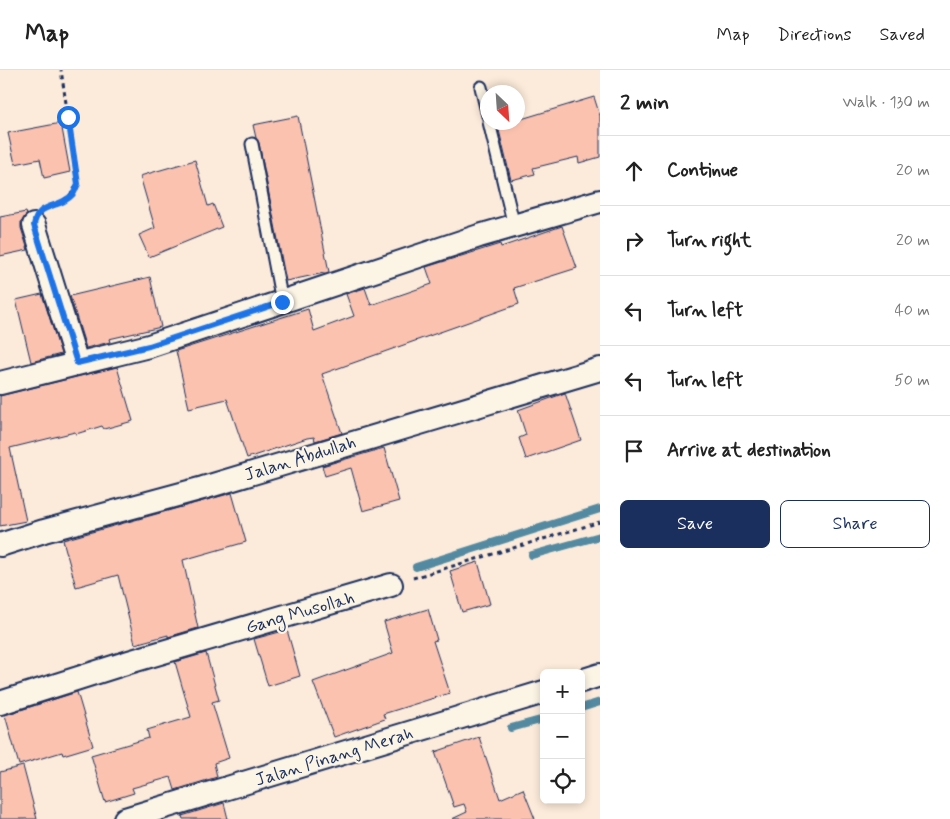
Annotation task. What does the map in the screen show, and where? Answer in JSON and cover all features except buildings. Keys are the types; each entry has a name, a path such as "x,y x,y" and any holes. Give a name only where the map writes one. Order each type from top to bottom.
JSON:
{"street":[{"path":"0,383 149,346 514,226 600,200"},
{"path":"34,225 77,363"},
{"name":"Jalan Abdullah","path":"0,545 203,488 600,369"},
{"name":"Gang Musollah","path":"0,703 129,662 391,585"},
{"path":"585,680 600,675"},
{"name":"Jalan Pinang Merah","path":"125,819 540,693"}],"lane":[{"path":"491,130 514,226"},
{"path":"252,144 282,302"}],"path":[{"path":"34,225 36,216 43,209 64,201 74,194 78,184 61,70"},
{"path":"391,585 600,522"}],"waterway":[{"path":"416,567 600,509"},
{"path":"532,555 600,536"},
{"path":"585,707 600,702"},
{"path":"511,728 540,720"}],"route":[{"path":"68,117 78,184 74,194 64,201 43,209 36,216 34,225 77,363 149,346 282,302"}]}
